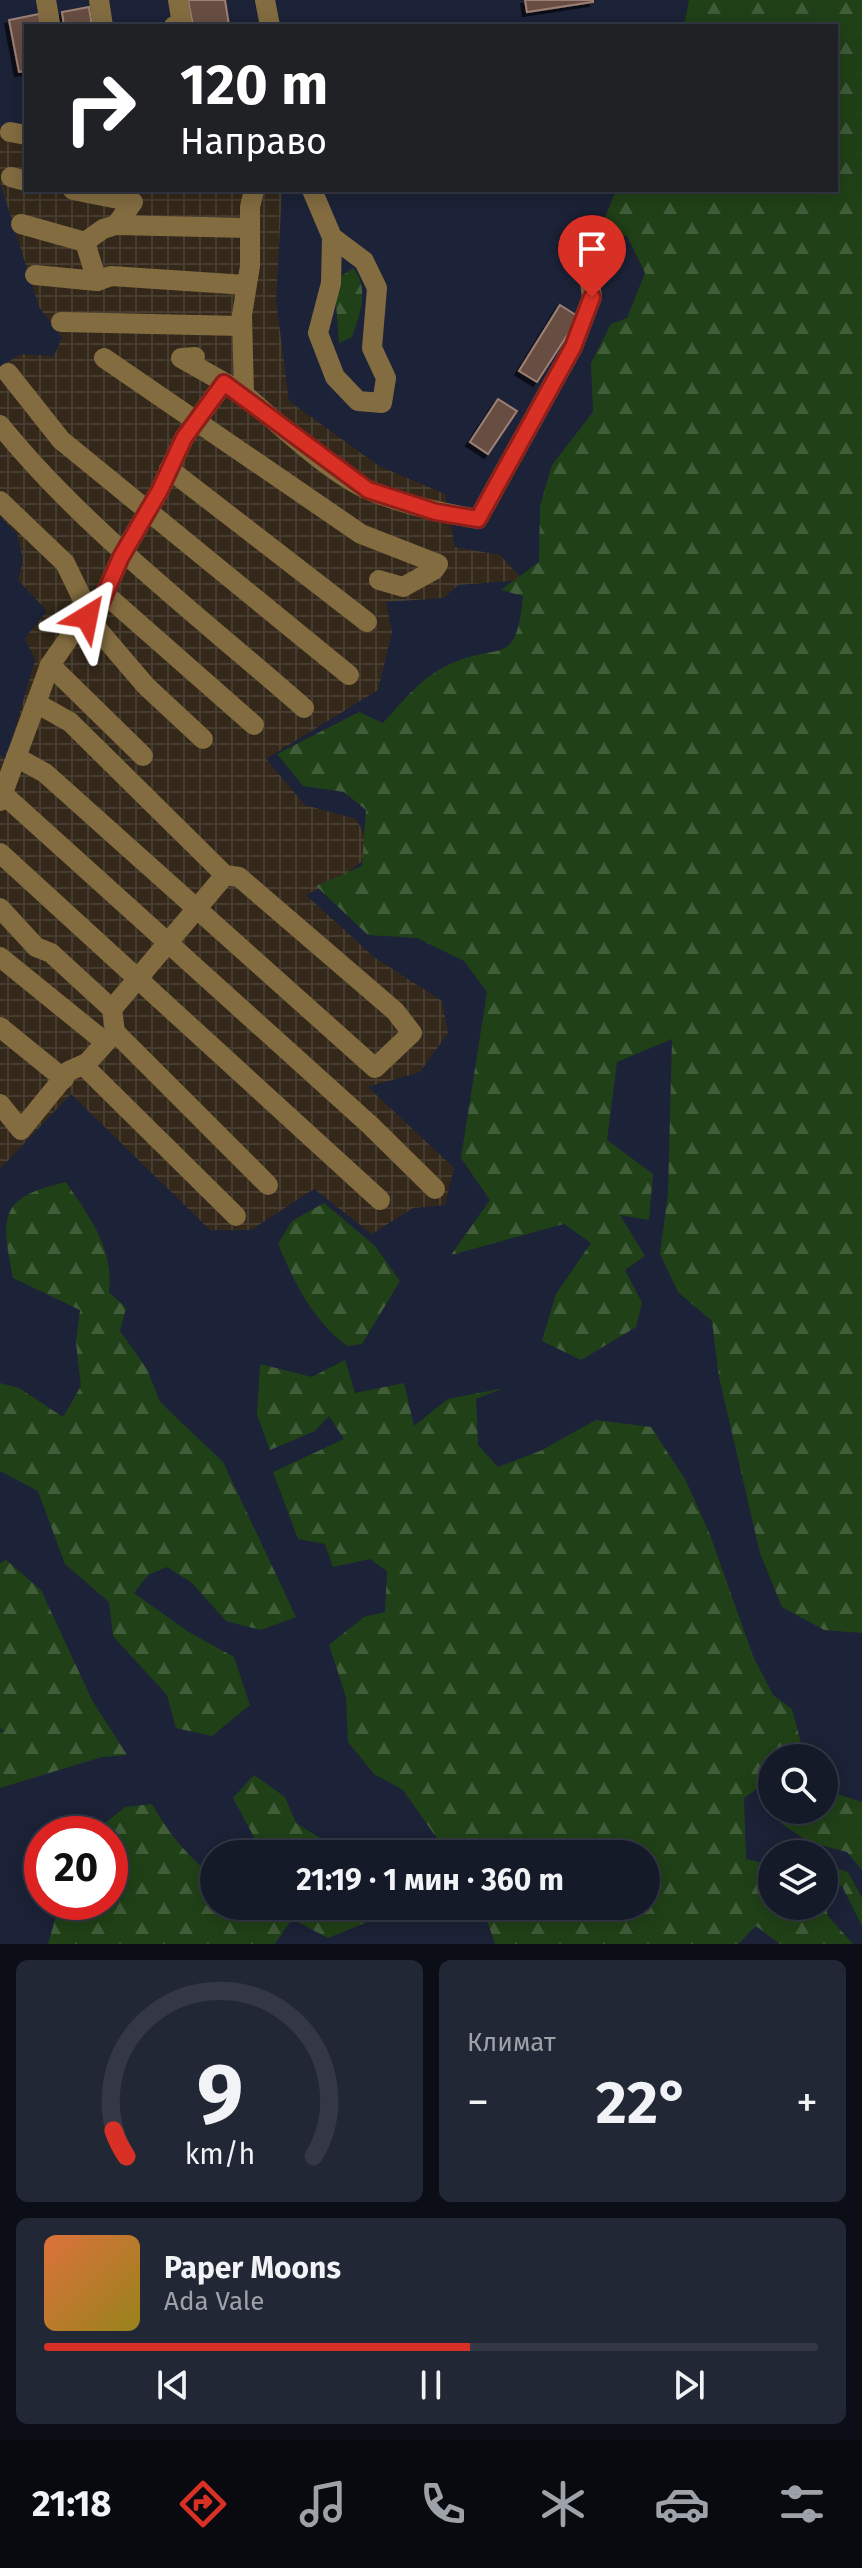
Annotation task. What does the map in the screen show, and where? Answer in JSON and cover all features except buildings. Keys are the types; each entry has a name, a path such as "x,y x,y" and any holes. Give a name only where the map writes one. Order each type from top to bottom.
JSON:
{"lane":[{"path":"46,0 50,23"},
{"path":"99,0 103,24"},
{"path":"178,0 182,24"},
{"path":"265,0 270,24"},
{"path":"83,192 133,202 116,225"},
{"path":"244,394 241,326 254,192"},
{"path":"313,192 332,237 331,283 318,333 335,377 358,401 382,403 386,378 372,348 377,288 364,261 332,237"},
{"path":"21,224 85,242"},
{"path":"85,242 103,229 116,225 249,228"},
{"path":"85,242 97,281"},
{"path":"35,275 97,281 111,276 246,285"},
{"path":"195,357 181,358 244,394 290,434 368,490 436,512 478,519 573,347 592,297 589,275"},
{"path":"61,322 241,326"},
{"path":"104,358 361,534 438,564 434,570 403,587 379,580"},
{"path":"8,373 61,440 349,675"},
{"path":"224,383 169,469 125,550 100,605 55,653 2,798 370,1125 435,1189"},
{"path":"0,425 24,454 125,550 304,708"},
{"path":"169,469 367,622"},
{"path":"0,501 65,563 83,600 87,617 146,686 203,739"},
{"path":"105,594 254,725"},
{"path":"50,665 143,756"},
{"path":"16,757 45,773 375,1068 412,1033 395,1011 239,877 225,875 70,722 36,703"},
{"path":"0,853 380,1200"},
{"path":"0,1104 21,1130 69,1071 83,1065 110,1037 112,1009 225,875"},
{"path":"0,908 36,947 51,953 112,1009"},
{"path":"0,957 110,1037 268,1185"},
{"path":"0,1027 64,1079"},
{"path":"83,1065 236,1216"}],"shaded area":[{"path":"0,134 24,138 24,192 282,192 276,301 289,401 379,466 445,494 455,547 500,555 523,580 458,585 444,598 386,602 392,632 378,690 266,759 305,805 356,819 365,835 365,859 339,879 306,895 374,957 442,1001 448,1033 420,1072 368,1087 454,1168 445,1205 413,1208 372,1234 314,1189 251,1230 210,1230 71,1094 0,1169 0,755 6,760 35,660 25,638 47,611 18,580 23,560 17,534 0,516 0,367 21,354 54,356 62,337 39,307 0,182"}],"green space":[{"path":"689,0 862,0 862,1633 824,1630 782,1607 760,1553 719,1377 712,1321 678,1292 660,1254 668,1194 672,1039 617,1062 607,1140 653,1174 649,1220 620,1215 645,1256 625,1270 642,1303 636,1327 581,1360 542,1341 556,1294 591,1243 564,1224 451,1255 490,1200 461,1158 487,992 464,961 417,938 368,935 316,886 362,866 366,810 344,792 303,786 277,754 359,712 383,723 413,691 439,670 510,644 516,634 523,596 501,590 539,562 540,506 552,465 593,412 591,363 611,324 627,318 645,273 627,236 599,233 615,192 838,192 838,24 684,24"},
{"path":"353,268 361,284 360,311 352,337 339,343 336,303 340,277"},
{"path":"66,1182 104,1247 110,1276 109,1292 126,1308 120,1331 147,1369 160,1402 223,1462 296,1617 261,1630 226,1621 192,1583 167,1567 148,1575 134,1593 187,1631 234,1657 250,1705 212,1736 176,1728 167,1695 113,1636 109,1602 65,1564 38,1491 0,1471 0,1383 19,1388 63,1417 81,1386 76,1343 80,1310 13,1278 7,1238 10,1212 17,1202 28,1194"},
{"path":"324,1203 375,1246 400,1281 362,1344 347,1346 324,1325 299,1288 278,1244 292,1221"},
{"path":"345,1360 355,1393 404,1383 414,1426 448,1399 504,1388 476,1399 478,1445 498,1467 540,1451 596,1420 651,1427 685,1479 709,1532 753,1656 773,1695 792,1709 801,1744 758,1744 758,1788 744,1798 746,1859 758,1862 758,1920 832,1920 853,1944 780,1944 756,1926 738,1944 495,1944 487,1920 660,1920 660,1840 438,1840 403,1790 374,1774 348,1742 346,1697 329,1645 364,1617 385,1612 387,1571 370,1559 333,1567 325,1544 298,1539 273,1472 344,1439 329,1416 315,1431 270,1450 257,1415 260,1364 312,1377"},
{"path":"6,1560 41,1590 92,1700 127,1755 102,1757 0,1788 0,1732 5,1731 0,1728 0,1563"},
{"path":"254,1775 285,1797 296,1823 323,1840 256,1840 233,1798"},
{"path":"838,1794 862,1802 862,1870 847,1852 838,1850 838,1840 806,1840 782,1824 838,1824"},
{"path":"152,1804 179,1844 200,1865 200,1920 291,1920 275,1944 48,1944 55,1920 128,1920 128,1816 114,1816 125,1807"},
{"path":"838,1869 848,1872 862,1898 862,1926 842,1886 838,1886"},
{"path":"294,1920 367,1920 365,1923 328,1938"}],"route":[{"path":"87,617 100,605 121,557 160,490 184,438 224,383 244,394 290,434 368,490 436,512 478,519 573,347 592,297"}]}
